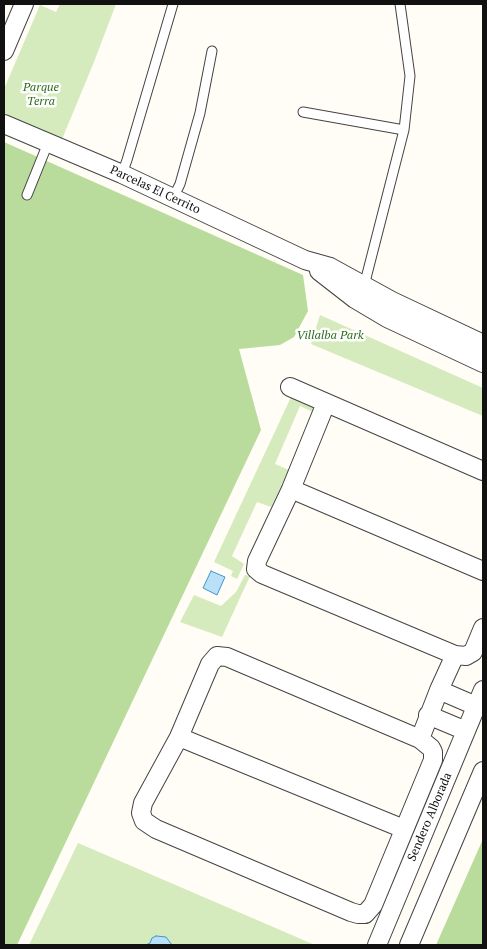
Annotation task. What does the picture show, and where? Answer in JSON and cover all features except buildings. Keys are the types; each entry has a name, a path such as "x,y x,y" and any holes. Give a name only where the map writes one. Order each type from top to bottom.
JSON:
{"street":[{"path":"4,51 24,4"},
{"name":"Parcelas El Cerrito","path":"4,124 122,174 305,260 330,267 364,286 483,343"},
{"name":"Parcelas El Cerrito","path":"305,260 363,304 387,318 483,363"},
{"path":"290,387 483,471"},
{"path":"326,403 257,561 256,569 258,572 455,655 466,656 473,652 483,628"},
{"path":"290,489 483,571"},
{"path":"420,739 428,715 455,655"},
{"path":"217,656 223,656 420,739 431,748 433,760 369,910 365,914 351,912 156,829 144,821 141,813 143,803 179,737 210,664 217,656"},
{"path":"439,690 476,706"},
{"name":"Sendero Alborada","path":"377,945 483,690"},
{"path":"428,715 466,731"},
{"path":"179,737 404,829"},
{"path":"409,945 483,771"}],"lane":[{"path":"122,174 172,4"},
{"path":"364,286 404,130 410,76 400,4"},
{"path":"173,198 180,184 200,113 212,51"},
{"path":"303,112 404,130"},
{"path":"27,195 48,143"}],"green space":[{"name":"Parque Terra","path":"60,4 116,4 60,144 4,122 4,89 40,5 56,12"},
{"path":"4,142 303,275 308,311 294,337 280,345 239,349 261,430 17,945 4,945"},
{"name":"Villalba Park","path":"320,315 483,388 483,416 311,344"},
{"path":"292,395 317,405 315,413 300,406 275,464 289,470 271,507 257,502 232,556 244,564 237,579 231,576 233,571 214,562"},
{"path":"245,575 250,576 222,637 180,622 194,595 221,606 236,592"},
{"path":"483,839 483,945 436,945"},
{"path":"78,843 315,945 29,945"}],"water":[{"path":"211,571 225,577 217,595 203,588"},
{"path":"156,936 166,937 172,945 146,945"}]}
